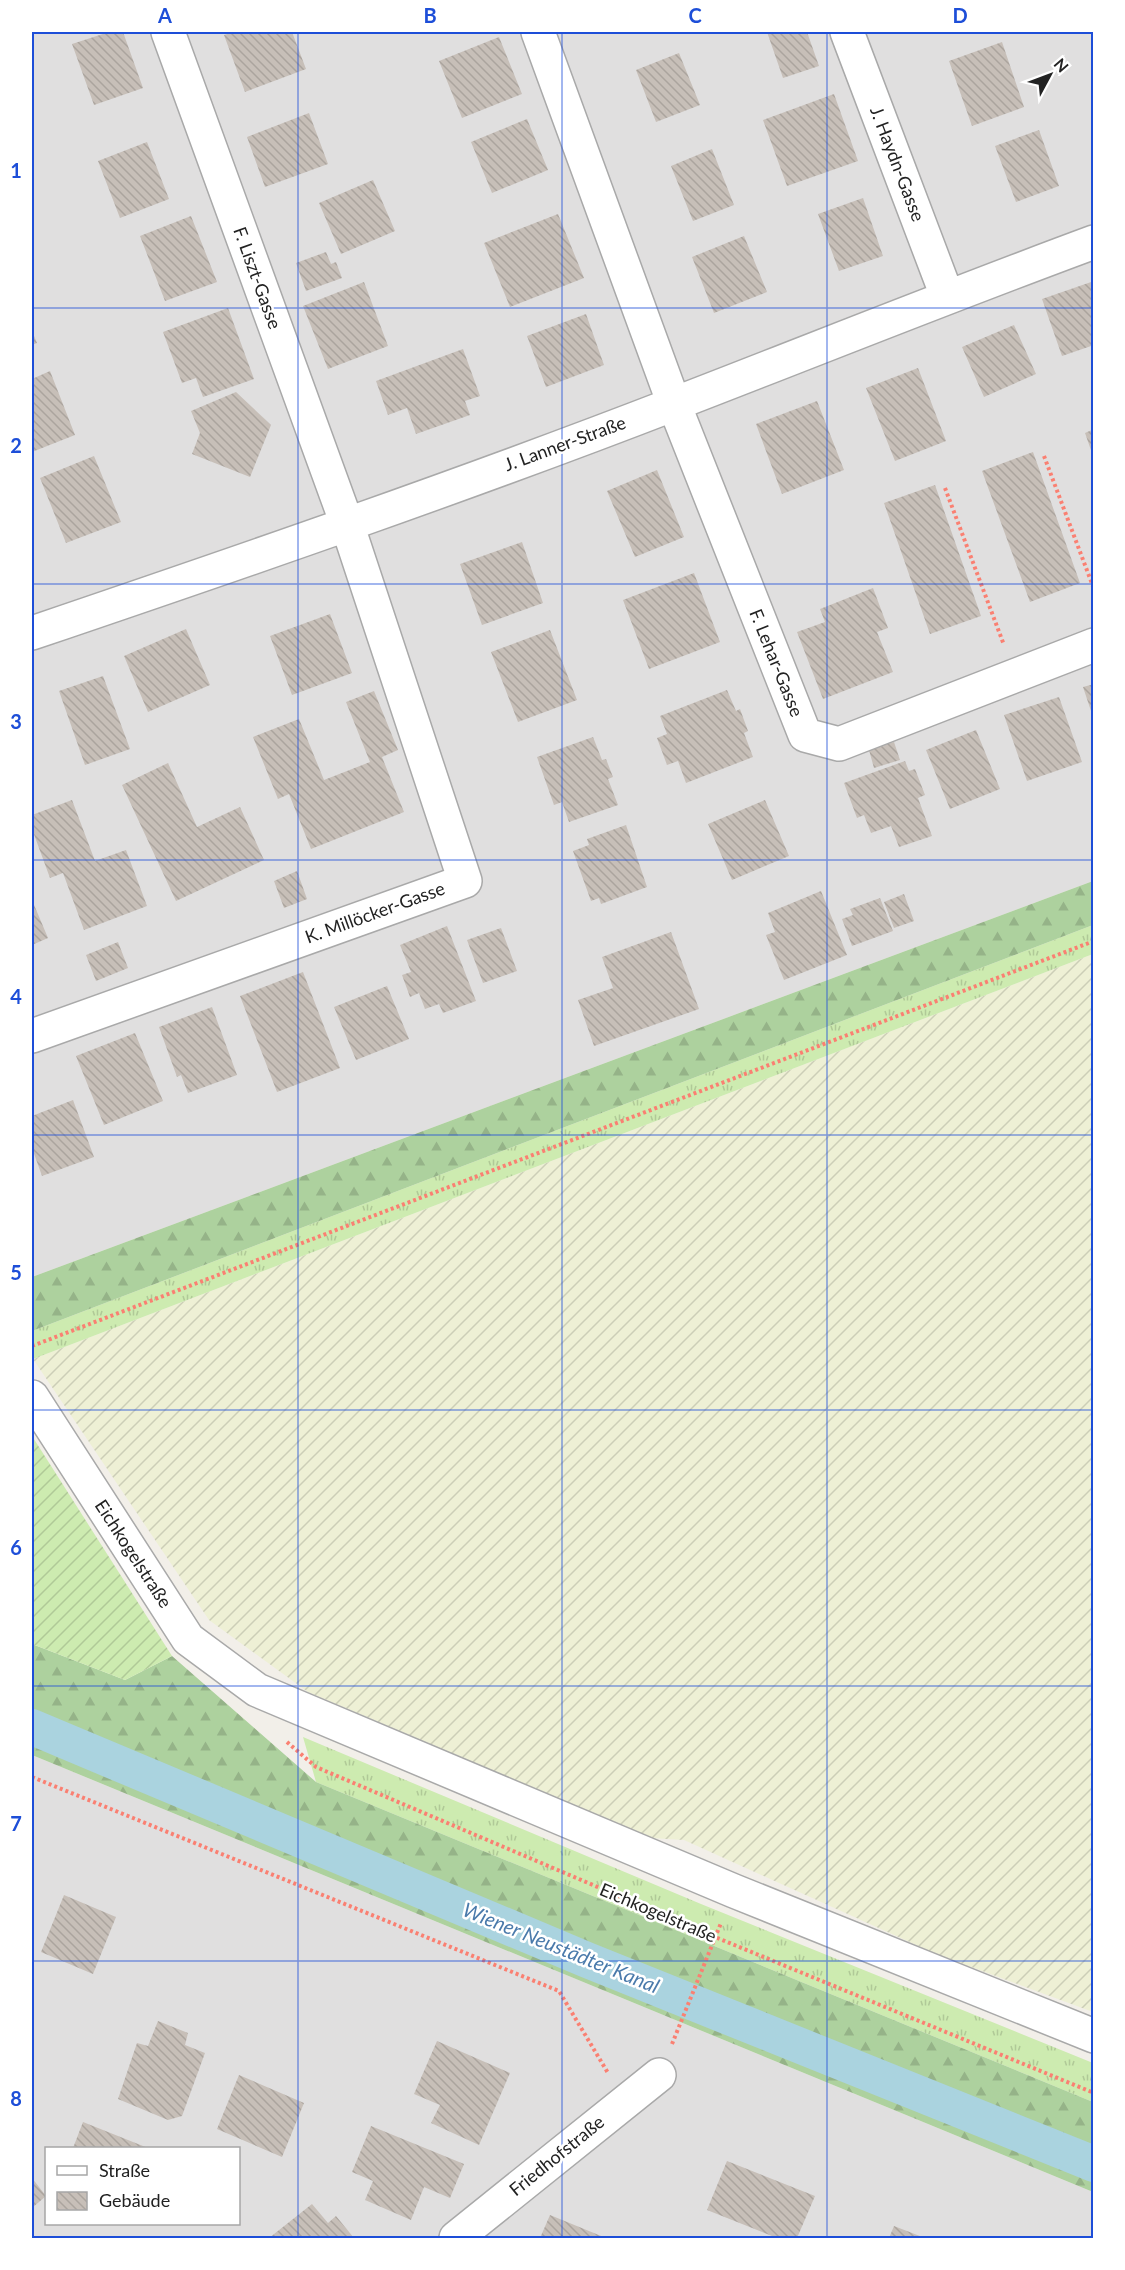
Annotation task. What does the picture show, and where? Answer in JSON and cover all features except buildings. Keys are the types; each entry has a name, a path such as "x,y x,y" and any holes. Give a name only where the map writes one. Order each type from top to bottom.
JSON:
{"street":[{"name":"F. Liszt-Gasse","path":"168,32 347,524"},
{"path":"538,32 674,404"},
{"name":"J. Haydn-Gasse","path":"847,32 947,296"},
{"name":"J. Lanner-Straße","path":"34,624 347,524 674,404 947,296 1094,242"},
{"name":"F. Lehar-Gasse","path":"674,404 805,735 839,744 1094,645"},
{"name":"K. Millöcker-Gasse","path":"32,1036 465,881 347,524"},
{"name":"Eichkogelstraße","path":"32,1397 188,1639 257,1690 744,1895 1094,2036"},
{"name":"Friedhofstraße","path":"456,2238 659,2075"}],"path":[{"path":"1044,456 1094,589"},
{"path":"945,488 1016,676"},
{"path":"32,1346 1094,941"},
{"name":"Eichkogelstraße","path":"285,1740 315,1767 715,1937 1094,2093"},
{"path":"32,1777 559,1991 625,2102"},
{"path":"673,2040 715,1937"}],"shaded area":[{"path":"32,32 1093,32 1093,881 32,1277"},
{"path":"32,1755 1093,2192 1093,2238 32,2238"}],"green space":[{"path":"1093,881 1093,925 32,1331 32,1277"},
{"path":"1093,925 1093,954 33,1359 32,1331"},
{"path":"1093,954 1093,2012 936,1954 684,1840 651,1838 308,1692 209,1620 33,1359"},
{"path":"32,1436 172,1656 125,1680 32,1644"},
{"path":"32,1644 125,1680 172,1656 316,1782 1093,2102 1093,2192 32,1755"},
{"path":"303,1737 701,1904 1093,2063 1093,2102 316,1782"}],"waterway":[{"name":"Wiener Neustädter Kanal","path":"32,1727 587,1960 1094,2164"}]}
